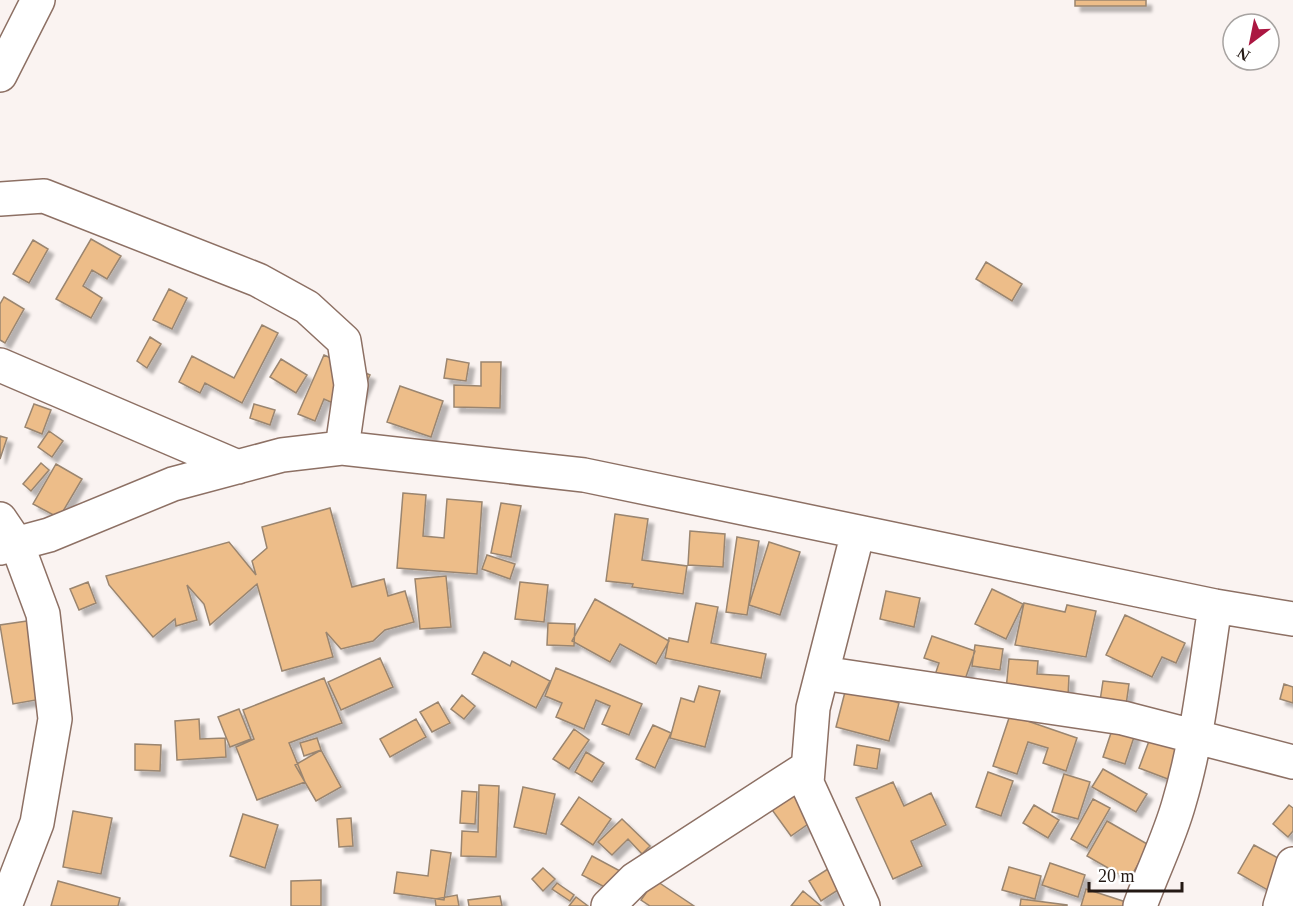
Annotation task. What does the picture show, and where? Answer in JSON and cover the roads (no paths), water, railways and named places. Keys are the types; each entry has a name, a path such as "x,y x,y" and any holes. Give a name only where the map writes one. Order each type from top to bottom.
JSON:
{"street":[{"path":"0,75 38,0"},
{"path":"0,199 44,196 258,280 307,307 344,341 351,385 342,448"},
{"path":"0,365 238,467"},
{"path":"5,906 37,823 55,719 44,614 6,537 49,535 172,484 282,455 342,448 584,475 1215,606 1293,619"},
{"path":"858,532 813,708 807,783 863,906"},
{"path":"1140,906 1171,828 1185,782 1195,736 1215,606"},
{"path":"822,673 1123,718 1293,762"},
{"path":"608,906 636,879 808,767"},
{"path":"1280,906 1293,864"}]}
